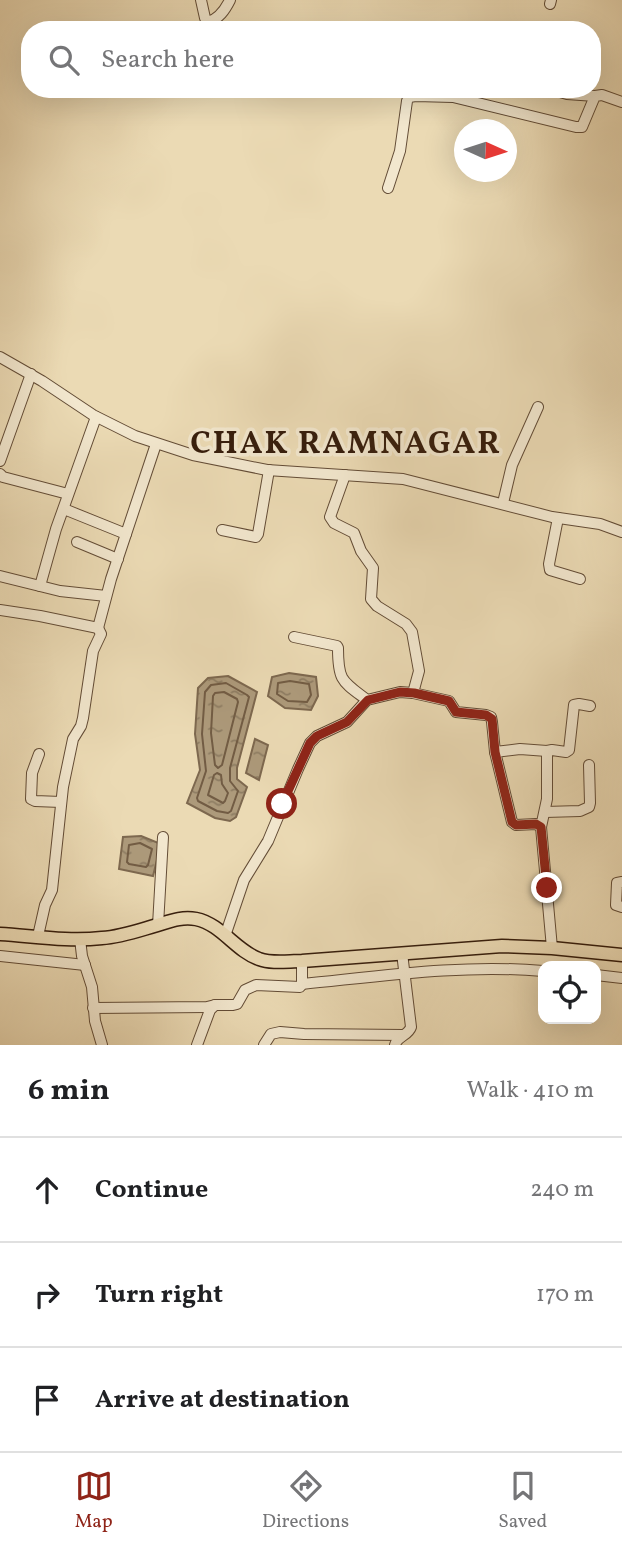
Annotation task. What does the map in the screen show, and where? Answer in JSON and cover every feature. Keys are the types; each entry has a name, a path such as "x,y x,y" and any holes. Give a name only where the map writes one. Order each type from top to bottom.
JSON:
{"main road":[{"path":"0,934 38,936 82,952 118,936 174,920 197,919 206,922 252,956 302,974 404,965 502,946 622,955"}],"street":[{"path":"201,0 207,21"},
{"path":"213,21 230,0"},
{"path":"601,95 622,102"},
{"path":"388,188 400,151 408,98"},
{"path":"457,98 582,127 594,98"},
{"path":"0,357 96,417 156,444 215,461 269,470 403,479 558,518 600,524 622,532"},
{"path":"0,461 30,374"},
{"path":"503,503 512,465 538,407"},
{"path":"40,586 50,548 96,417"},
{"path":"38,936 45,905 52,890 61,802 74,739 83,718 93,651 101,634 98,628 156,444"},
{"path":"222,530 256,537 269,470"},
{"path":"0,474 68,494"},
{"path":"345,475 330,517 334,523 355,533 361,551 372,565 370,595 373,602 406,624 412,632 419,671 414,693"},
{"path":"64,509 126,534"},
{"path":"558,518 550,570 580,579"},
{"path":"77,542 118,559"},
{"path":"0,576 40,586 106,596"},
{"path":"0,610 98,628"},
{"path":"294,637 337,646 341,678 368,700"},
{"path":"226,936 244,880 268,841 310,743 317,736 347,722 368,700 392,693 414,693 449,701 456,712 489,716 512,822 516,825 536,824 541,827"},
{"path":"495,752 520,749 566,752 569,750 574,705 590,706"},
{"path":"547,751 547,799 541,827 552,948"},
{"path":"39,754 32,774 31,799 61,802"},
{"path":"545,812 580,811 589,807 589,765"},
{"path":"158,925 163,837"},
{"path":"622,882 616,886 616,905 622,907"},
{"path":"0,956 82,952 92,987 97,1029 103,1045"},
{"path":"93,1008 233,1005 237,1004 245,990 256,985 300,987 302,974 404,965 538,971"},
{"path":"395,1045 397,1039 410,1030 411,1022 404,965"},
{"path":"601,976 622,978"},
{"path":"197,1045 210,1010 215,1004"},
{"path":"264,1045 274,1032 403,1035"}],"water":[{"path":"289,673 316,677 318,696 311,710 285,708 268,696 272,677"},
{"path":"228,676 257,692 237,768 237,779 247,787 236,817 230,821 215,818 187,803 200,770 195,734 198,688 208,678"},
{"path":"255,739 268,745 259,780 246,773"},
{"path":"141,836 161,844 153,876 119,869 123,837"}],"district":[{"name":"CHAK RAMNAGAR","path":"346,442"}],"route":[{"path":"282,804 310,743 317,736 342,726 364,702 400,692 449,701 456,712 486,715 492,719 495,752 512,822 516,825 536,824 541,827 547,888"}]}
